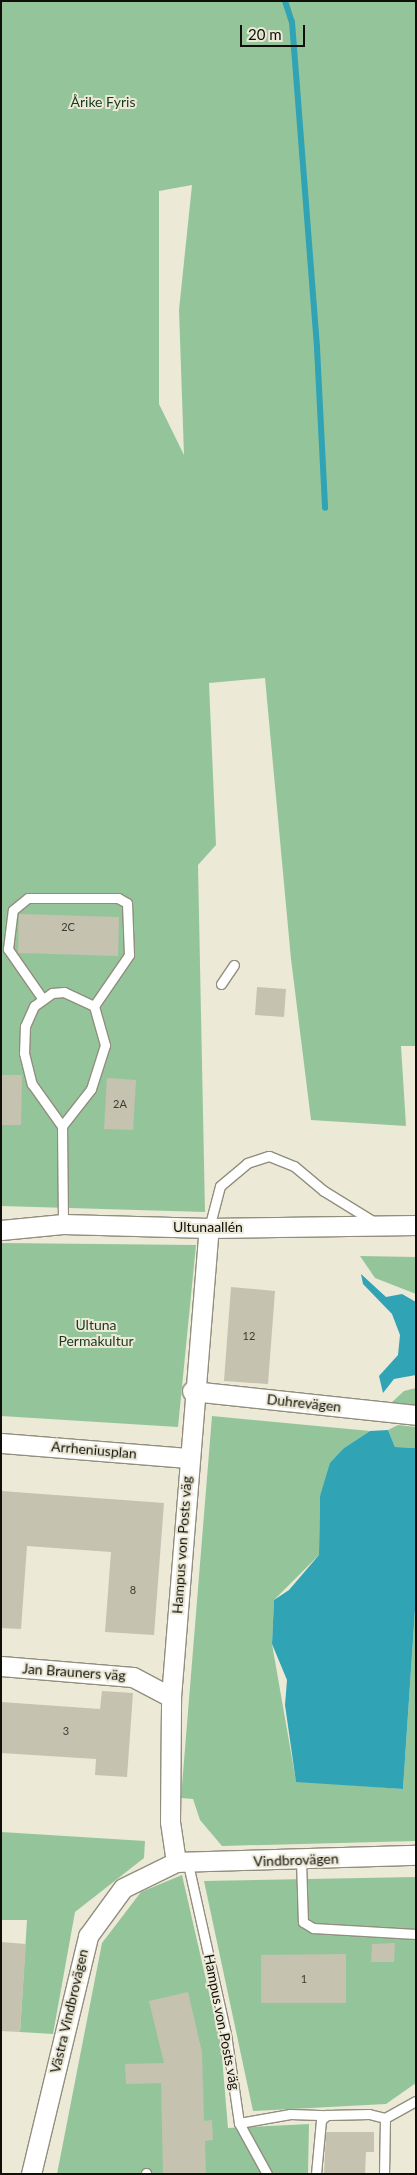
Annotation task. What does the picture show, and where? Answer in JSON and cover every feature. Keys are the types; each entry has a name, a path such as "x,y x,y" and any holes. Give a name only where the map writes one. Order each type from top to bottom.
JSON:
{"street":[{"name":"Ultunaallén","path":"1,1230 63,1224 209,1228 416,1225"},
{"name":"Hampus von Posts väg","path":"182,1863 170,1822 171,1697 192,1391 209,1228"},
{"name":"Duhrevägen","path":"192,1391 416,1416"},
{"name":"Arrheniusplan","path":"1,1443 188,1458"},
{"name":"Jan Brauners väg","path":"1,1666 133,1677 171,1697"},
{"name":"Vindbrovägen","path":"182,1863 416,1855"},
{"name":"Västra Vindbrovägen","path":"31,2174 88,1936 123,1888 182,1863"}],"lane":[{"path":"42,998 8,949 13,910 28,898 118,898 127,903 129,955 94,1006"},
{"path":"221,984 234,965"},
{"path":"62,1126 84,1102 100,1068 104,1029 94,1006 64,992 42,998 28,1015 24,1052 32,1084 62,1126 63,1224"},
{"path":"209,1228 220,1186 247,1163 269,1156 294,1166 324,1191 380,1226"},
{"path":"301,1860 303,1922 313,1928 416,1934"},
{"name":"Hampus von Posts väg","path":"182,1863 226,2034 239,2123 267,2174"},
{"path":"239,2123 290,2114 385,2118 416,2101"},
{"path":"316,2174 318,2130 327,2115"},
{"path":"384,2174 385,2118"}],"green space":[{"name":"Årike Fyris","path":"1,1 416,1 416,1046 401,1046 406,1126 311,1120 291,959 265,678 209,683 216,845 198,865 205,1212 1,1206","holes":["192,185 179,310 184,455 159,404 159,191"]},
{"name":"Ultuna Permakultur","path":"1,1243 196,1245 178,1427 1,1416"},
{"path":"360,1256 416,1257 416,1294 375,1278"},
{"path":"416,1388 416,1406 391,1403 404,1391"},
{"path":"212,1416 370,1431 344,1448 320,1496 319,1555 274,1600 272,1644 296,1781 403,1789 416,1595 416,1841 222,1846 200,1820 193,1799 181,1798"},
{"path":"398,1425 416,1427 416,1448 395,1447 388,1430"},
{"path":"1,1832 145,1841 144,1858 75,1912 53,2034 20,2032 27,1920 1,1920"},
{"path":"182,1875 221,2045 228,2128 309,2124 308,2174 57,2174 102,1943 141,1892"},
{"path":"416,1877 416,2083 386,2104 253,2111 204,1881"}],"water":[{"path":"361,1274 386,1297 402,1294 416,1302 416,1375 394,1379 383,1393 379,1376 398,1355 400,1335 392,1314 363,1284"},
{"path":"388,1430 395,1447 416,1448 416,1595 403,1789 296,1782 285,1705 287,1680 272,1644 274,1600 289,1590 319,1555 320,1496 330,1463 344,1448 370,1431"}],"building":[{"path":"19,914 119,917 118,956 18,953"},
{"path":"257,987 286,989 284,1017 255,1015"},
{"path":"1,1075 22,1075 21,1125 1,1125"},
{"path":"107,1078 136,1080 133,1130 104,1129"},
{"path":"231,1287 275,1291 268,1384 224,1381"},
{"path":"1,1491 164,1503 154,1635 105,1632 111,1552 27,1546 21,1629 1,1628"},
{"path":"102,1691 133,1693 127,1777 95,1775 96,1759 1,1753 1,1702 100,1709"},
{"path":"1,1942 26,1944 20,2032 1,2031"},
{"path":"395,1943 394,1962 371,1962 372,1944"},
{"path":"346,1954 346,2003 261,2003 261,1955"},
{"path":"188,1992 202,2052 204,2121 212,2120 213,2140 205,2141 206,2174 163,2174 161,2083 126,2084 125,2064 164,2063 149,2001"},
{"path":"326,2132 374,2132 374,2152 366,2152 365,2174 324,2174"}],"waterway":[{"path":"285,1 292,22 317,348 325,508"}]}
